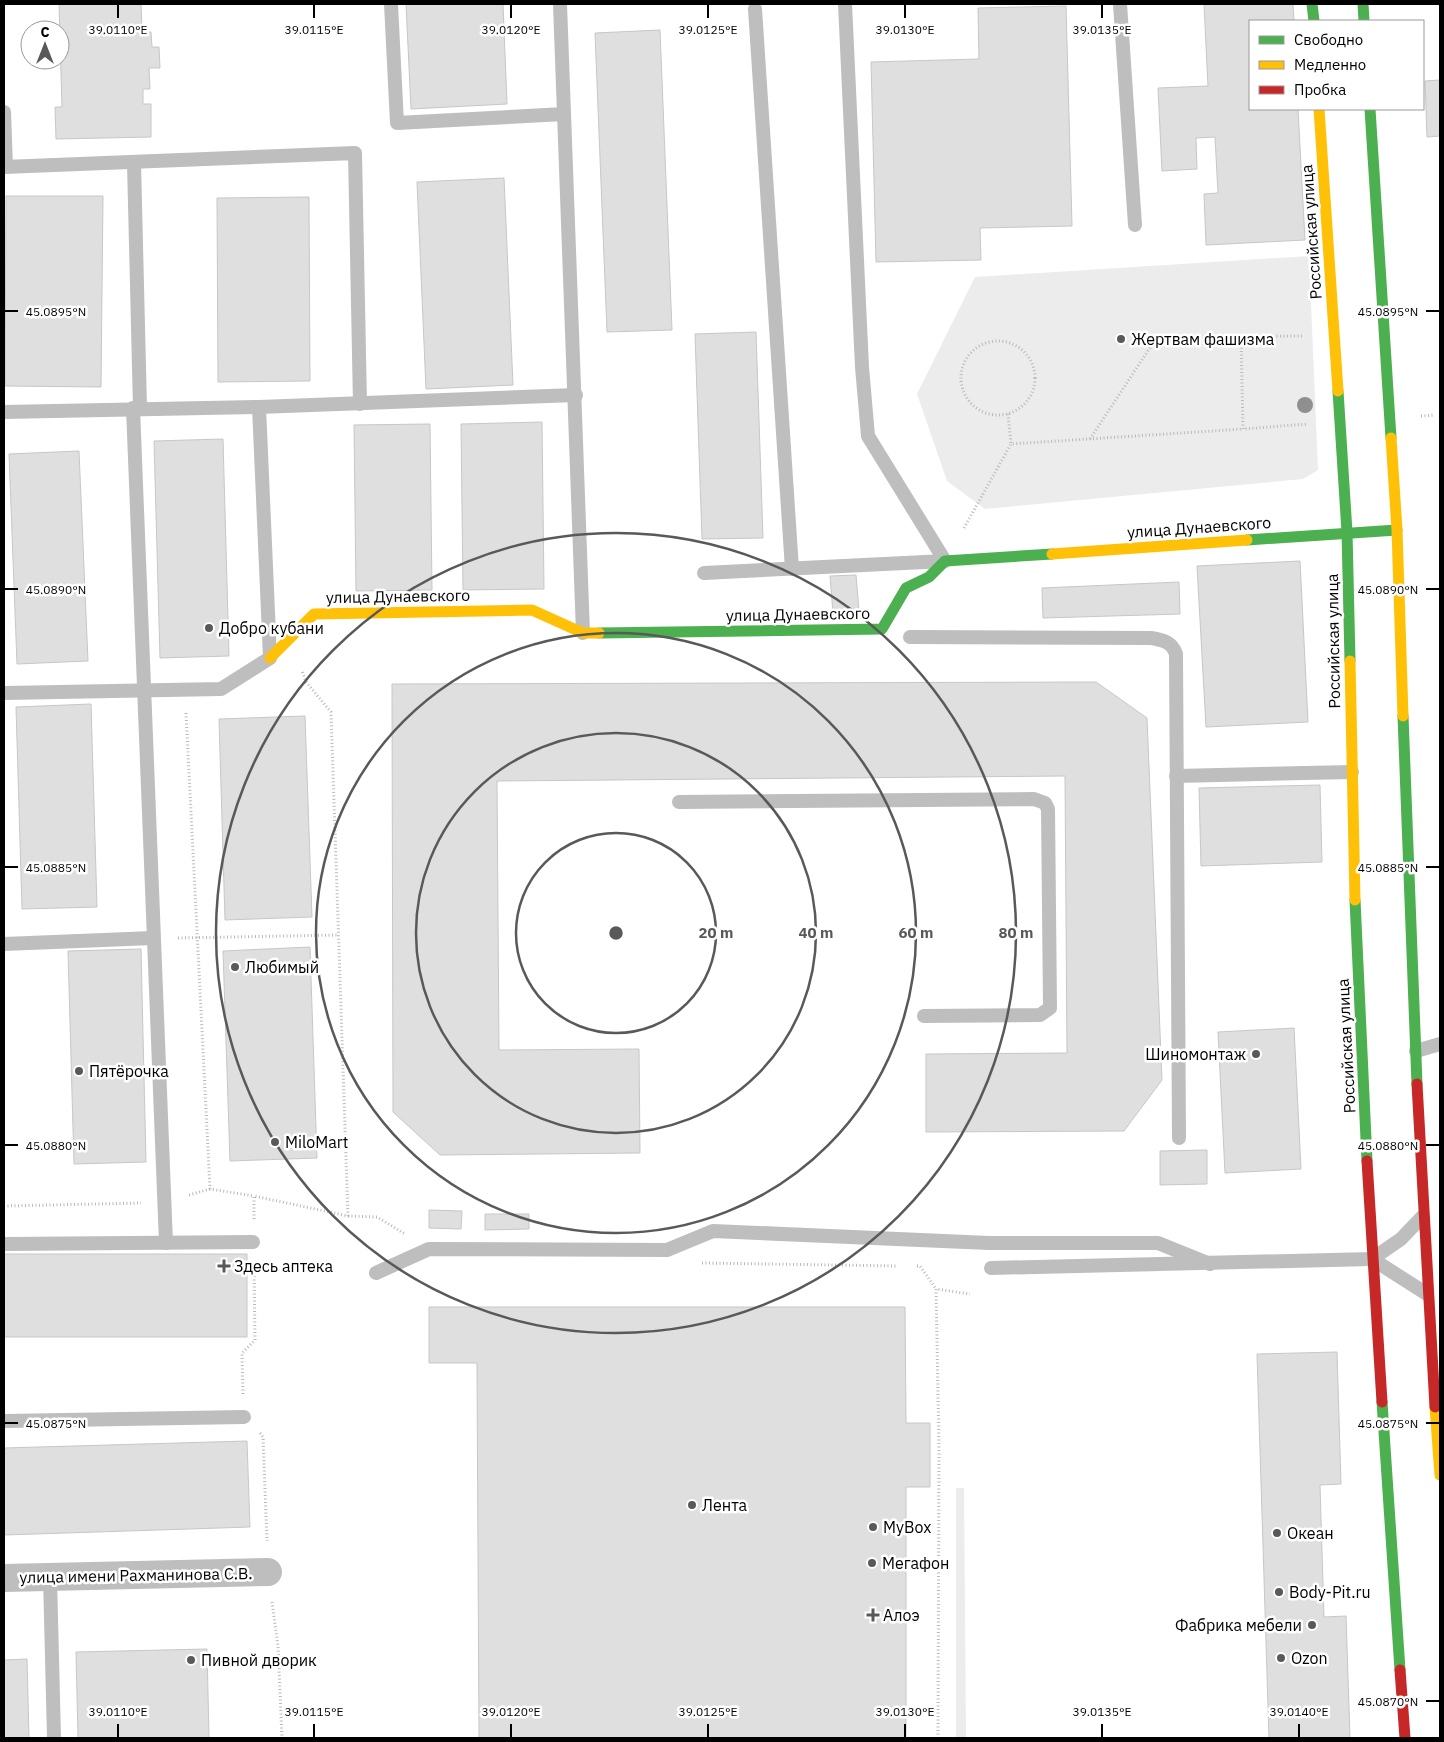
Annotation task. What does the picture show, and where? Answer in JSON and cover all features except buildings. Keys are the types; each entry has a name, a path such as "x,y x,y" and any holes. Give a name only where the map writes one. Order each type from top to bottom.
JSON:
{"main road":[{"path":"1312,4 1314,20"},
{"path":"1363,4 1364,20"},
{"name":"Российская улица","path":"1320,110 1347,532 1355,906 1372,1259 1405,1738"},
{"path":"1370,110 1397,530 1427,1294 1440,1475"},
{"path":"1347,532 1397,530"},
{"name":"улица Дунаевского","path":"270,658 314,614 334,613 532,610 584,633 882,629 906,588 929,577 945,562 1347,532"}],"street":[{"name":"улица имени Рахманинова С.В.","path":"4,1578 268,1572"}],"lane":[{"path":"391,4 397,123 564,114"},
{"path":"560,4 584,633"},
{"path":"704,573 945,562 868,436 862,367 845,4"},
{"path":"1120,4 1135,224"},
{"path":"755,9 792,569"},
{"path":"4,112 5,167 355,153 360,404"},
{"path":"134,163 143,690 166,1243"},
{"path":"4,412 360,404 576,395"},
{"path":"4,693 222,689 270,658 259,407"},
{"path":"910,637 1151,638 1170,643 1176,654 1179,1138"},
{"path":"1176,776 1352,772"},
{"path":"679,802 1034,800 1046,803 1048,810 1050,1008 1040,1015 924,1016"},
{"path":"4,944 152,938"},
{"path":"1416,1051 1440,1044"},
{"path":"991,1268 1372,1259 1401,1239 1424,1215"},
{"path":"376,1273 429,1249 667,1250 713,1232 989,1243 1158,1243 1210,1264"},
{"path":"4,1244 253,1242"},
{"path":"1372,1259 1427,1294"},
{"path":"4,1421 244,1417"},
{"path":"50,1577 54,1738"}],"path":[{"path":"1090,439 1157,337 1308,336"},
{"path":"1241,337 1243,429"},
{"path":"998,340 1019,347 1032,363 1035,384 1026,403 1008,414 987,414 969,402 960,383 964,362 978,346 998,340"},
{"path":"945,562 1011,444 1008,414"},
{"path":"1011,444 1310,424"},
{"path":"289,639 306,682 331,712 348,1216"},
{"path":"184,690 210,1189"},
{"path":"152,938 339,934"},
{"path":"4,1206 164,1202 210,1189 254,1196 348,1216 378,1217 429,1249"},
{"path":"254,1196 255,1340 242,1353 244,1417 263,1437 268,1572 278,1646 282,1738"},
{"path":"938,1738 939,1445 936,1289 970,1294"}],"shaded area":[{"path":"1309,256 1318,470 1303,479 985,509 947,481 917,394 975,277"},
{"path":"956,1488 964,1488 966,1738 956,1738"}],"traffic: fast":[{"path":"1312,4 1314,20"},
{"path":"1363,4 1364,20"},
{"path":"1370,110 1391,438"},
{"path":"1338,391 1347,532 1350,661"},
{"path":"1247,540 1397,530"},
{"path":"599,633 882,629 906,588 929,577 945,561 1052,554"},
{"path":"1403,716 1417,1084"},
{"path":"1355,900 1367,1161"},
{"path":"1382,1402 1400,1670"}],"traffic: slow":[{"path":"1319,110 1338,391"},
{"path":"1391,438 1397,530 1403,716"},
{"path":"1052,554 1247,540"},
{"path":"270,658 314,614 532,610 583,633 599,633"},
{"path":"1350,661 1355,900"},
{"path":"1435,1407 1440,1475"}],"traffic: jam":[{"path":"1417,1084 1435,1407"},
{"path":"1367,1161 1382,1402"},
{"path":"1400,1670 1405,1738"}],"place":[{"name":"Жертвам фашизма","path":"1121,339"},
{"name":"Добро кубани","path":"209,628"},
{"name":"Любимый","path":"235,967"},
{"name":"Шиномонтаж","path":"1256,1054"},
{"name":"Пятёрочка","path":"79,1071"},
{"name":"MiloMart","path":"275,1142"},
{"name":"Здесь аптека","path":"224,1266"},
{"name":"Лента","path":"692,1505"},
{"name":"MyBox","path":"873,1527"},
{"name":"Океан","path":"1277,1533"},
{"name":"Мегафон","path":"872,1563"},
{"name":"Body-Pit.ru","path":"1279,1592"},
{"name":"Алоэ","path":"873,1615"},
{"name":"Фабрика мебели","path":"1312,1625"},
{"name":"Ozon","path":"1281,1658"},
{"name":"Пивной дворик","path":"191,1660"}]}
